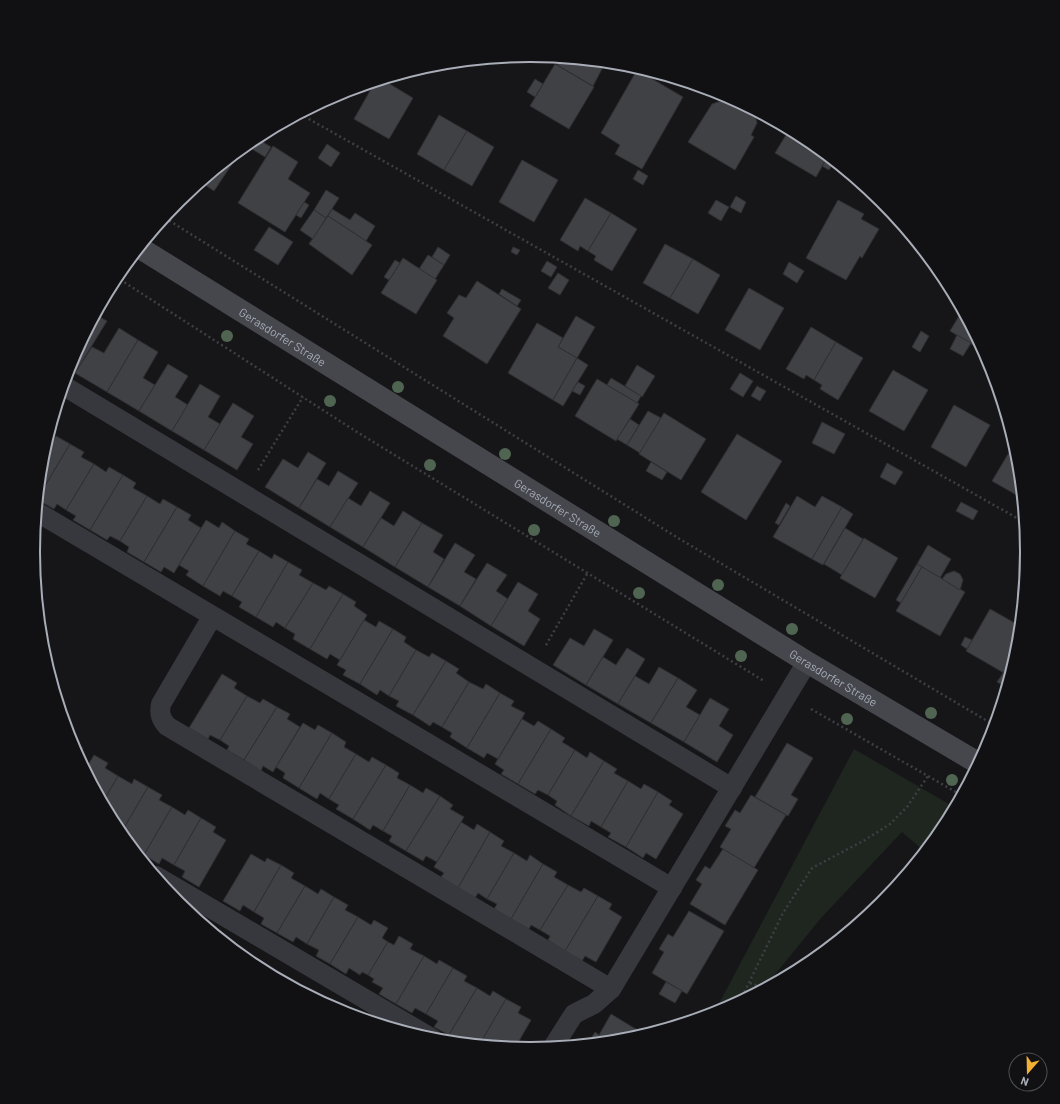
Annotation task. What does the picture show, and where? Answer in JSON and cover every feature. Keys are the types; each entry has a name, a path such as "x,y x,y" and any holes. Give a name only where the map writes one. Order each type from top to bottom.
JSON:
{"main road":[{"name":"Gerasdorfer Straße","path":"144,250 807,662 973,761"}],"lane":[{"path":"68,388 732,788"},
{"path":"41,515 672,888"},
{"path":"212,617 161,704 159,712 161,720 167,726 611,988"},
{"path":"557,1041 574,1014 594,1004 611,988 788,696 807,662"},
{"path":"172,885 414,1028"}],"path":[{"path":"305,117 1019,519"},
{"path":"170,221 678,538 989,722"},
{"path":"122,281 303,397 587,574 788,696 956,792"},
{"path":"243,494 303,397"},
{"path":"532,668 587,574"},
{"path":"745,992 783,913 812,868 865,840 890,824 907,806 928,776"},
{"path":"750,983 757,986"}],"shaded area":[{"path":"854,749 949,804 920,848 902,832 821,918 773,977 718,1005"}],"building":[{"path":"558,63 562,63 603,67 593,86 557,65"},
{"path":"555,64 594,87 569,129 530,106"},
{"path":"635,73 649,77 683,97 642,169 615,154 620,145 601,133"},
{"path":"535,79 543,84 535,97 527,92"},
{"path":"388,83 413,98 389,139 354,119 372,88"},
{"path":"722,101 756,118 757,123 751,135 754,137 735,170 688,142 712,104"},
{"path":"439,115 467,131 444,170 417,154"},
{"path":"467,131 494,147 472,186 444,170"},
{"path":"786,135 825,161 816,177 775,153"},
{"path":"263,142 271,147 265,157 252,149"},
{"path":"327,144 340,153 331,167 318,158"},
{"path":"273,146 298,162 288,179 310,193 285,232 238,203"},
{"path":"522,160 558,180 534,222 499,202"},
{"path":"825,161 832,166 829,170 822,166"},
{"path":"233,162 214,191 206,185"},
{"path":"638,170 648,176 643,185 633,179"},
{"path":"326,190 339,198 326,218 314,210"},
{"path":"736,196 746,202 741,213 730,207"},
{"path":"585,198 611,213 588,251 580,246 578,251 560,240"},
{"path":"716,200 729,207 721,221 708,213"},
{"path":"838,200 864,214 861,219 879,229 862,258 860,256 846,280 806,258"},
{"path":"304,202 309,205 301,218 296,215"},
{"path":"332,209 350,220 355,213 375,226 366,241 328,216"},
{"path":"314,210 326,218 313,239 300,230"},
{"path":"611,213 637,229 612,271 594,260 596,256 588,251"},
{"path":"328,216 372,245 352,275 309,244"},
{"path":"269,227 293,242 278,265 254,250"},
{"path":"665,244 693,259 670,298 643,283"},
{"path":"438,247 450,255 444,265 432,257"},
{"path":"513,247 520,250 517,255 511,252"},
{"path":"428,255 444,265 435,279 419,269"},
{"path":"403,258 437,280 416,314 381,293"},
{"path":"693,259 720,275 698,314 670,298"},
{"path":"395,260 400,263 389,280 384,277"},
{"path":"547,261 557,267 551,277 541,271"},
{"path":"789,262 804,271 797,283 783,274"},
{"path":"558,273 569,280 560,295 548,288"},
{"path":"477,281 521,309 487,364 443,336 454,318 447,313 459,295 466,298"},
{"path":"749,288 784,308 760,350 725,330"},
{"path":"502,289 521,300 517,306 499,294"},
{"path":"576,316 595,327 577,358 558,347"},
{"path":"959,316 974,346 950,331"},
{"path":"100,317 107,321 75,373 77,364"},
{"path":"537,323 563,338 558,347 577,358 553,400 508,373"},
{"path":"811,327 836,342 814,380 806,375 804,379 786,369"},
{"path":"119,328 138,340 107,392 75,373 92,347 104,353"},
{"path":"921,331 929,336 920,352 912,347"},
{"path":"957,335 971,343 963,356 950,349"},
{"path":"138,340 158,352 143,378 155,385 139,411 107,392"},
{"path":"836,342 863,358 838,400 820,389 822,385 814,380"},
{"path":"577,358 588,365 563,406 553,400"},
{"path":"168,364 188,376 175,397 188,405 172,431 139,411"},
{"path":"637,365 655,376 642,397 625,386"},
{"path":"893,370 928,390 904,431 869,411"},
{"path":"740,373 753,381 743,397 730,389"},
{"path":"611,378 641,396 637,403 607,385"},
{"path":"597,379 639,404 616,441 575,416"},
{"path":"578,382 585,386 580,395 572,391"},
{"path":"200,384 220,396 208,417 220,424 204,450 172,431"},
{"path":"757,386 766,391 760,401 751,396"},
{"path":"233,403 254,416 241,437 253,444 237,470 204,450"},
{"path":"954,405 990,425 966,467 931,447"},
{"path":"648,411 661,418 640,453 627,445"},
{"path":"664,413 706,439 681,480 639,454"},
{"path":"630,419 639,425 627,445 617,439"},
{"path":"822,422 845,434 834,454 812,443"},
{"path":"737,434 782,461 746,520 701,492"},
{"path":"56,436 70,444 44,487 49,456"},
{"path":"70,444 84,452 81,457 94,464 66,510 57,504 54,509 43,503 44,487"},
{"path":"1010,451 1017,495 992,481"},
{"path":"308,452 326,463 299,508 265,487 283,459 298,468"},
{"path":"651,462 667,472 662,480 646,471"},
{"path":"887,463 903,472 895,485 880,477"},
{"path":"94,464 106,472 109,467 123,475 90,530 73,520 76,516 66,510"},
{"path":"338,471 358,483 330,527 299,508 317,479 329,486"},
{"path":"123,475 136,483 133,488 147,496 120,541 110,536 107,540 90,530"},
{"path":"370,491 390,503 363,547 330,527 348,498 361,506"},
{"path":"147,496 160,504 163,499 177,507 144,562 127,552 129,547 120,541"},
{"path":"797,496 815,507 822,496 842,507 812,559 773,537"},
{"path":"961,502 978,511 973,520 956,511"},
{"path":"786,503 790,506 779,525 775,523"},
{"path":"177,507 191,515 188,520 201,528 174,573 164,567 161,572 144,562"},
{"path":"842,507 853,514 823,565 812,559"},
{"path":"403,511 422,523 395,567 363,547 381,518 394,526"},
{"path":"206,520 219,528 222,522 235,531 203,586 186,575 189,571 179,565"},
{"path":"422,523 443,535 433,552 444,559 428,587 395,567"},
{"path":"845,528 863,539 842,575 824,564"},
{"path":"235,531 249,539 246,544 259,551 232,596 223,591 220,596 203,586"},
{"path":"864,538 898,558 875,598 840,578"},
{"path":"455,543 475,555 464,572 476,579 460,606 428,587"},
{"path":"928,545 951,559 940,578 917,564"},
{"path":"259,551 272,559 274,554 288,562 256,617 239,607 242,602 232,596"},
{"path":"288,562 302,570 299,575 313,583 285,628 276,622 273,627 256,617"},
{"path":"487,563 507,575 496,591 508,599 491,626 460,606"},
{"path":"917,564 922,567 901,603 896,600"},
{"path":"922,567 965,592 940,636 896,611"},
{"path":"954,571 960,574 963,580 960,590 942,579 946,574"},
{"path":"518,582 538,594 528,611 540,619 524,646 491,626"},
{"path":"313,583 326,590 329,586 343,594 310,649 293,639 295,634 285,628"},
{"path":"343,594 356,602 354,606 367,615 340,660 330,654 327,659 310,649"},
{"path":"990,609 1015,623 1011,648 1004,673 966,651"},
{"path":"364,620 376,627 379,621 393,629 360,684 343,675 346,670 337,665"},
{"path":"393,629 406,637 404,642 416,650 389,696 380,690 377,695 360,684"},
{"path":"594,629 613,640 586,685 553,665 570,638 584,646"},
{"path":"965,637 972,640 967,649 961,645"},
{"path":"627,648 645,659 618,704 586,685 603,657 616,665"},
{"path":"416,650 429,657 432,653 446,661 413,715 396,706 399,701 389,696"},
{"path":"446,661 459,669 456,673 469,682 442,727 433,722 430,726 413,715"},
{"path":"659,667 678,678 651,723 618,704 635,676 649,684"},
{"path":"1005,670 1001,684 997,682"},
{"path":"222,674 237,683 234,688 247,696 220,740 210,735 208,739 189,728"},
{"path":"678,678 697,690 686,707 700,715 684,742 651,723"},
{"path":"469,682 483,689 486,684 500,693 467,748 450,737 452,733 442,727"},
{"path":"500,693 514,701 511,706 525,713 498,759 487,753 484,758 467,748"},
{"path":"247,696 260,703 263,699 277,707 244,760 227,750 229,746 220,740"},
{"path":"710,698 729,709 719,726 733,735 717,762 684,742"},
{"path":"277,707 290,714 287,719 300,727 273,772 263,766 261,771 244,760"},
{"path":"522,719 534,726 538,721 551,729 518,784 501,774 504,770 495,764"},
{"path":"303,723 315,730 318,725 332,733 299,788 283,778 285,773 276,767"},
{"path":"551,729 565,738 562,742 575,750 548,795 538,790 535,794 518,784"},
{"path":"332,733 346,742 344,747 356,754 329,799 320,793 317,799 299,788"},
{"path":"787,743 813,758 791,795 798,799 788,816 755,797"},
{"path":"575,750 587,758 590,752 604,761 571,816 555,805 557,801 548,795"},
{"path":"356,754 369,762 372,757 386,765 353,819 336,809 339,805 329,799"},
{"path":"94,755 108,763 105,768 118,776 106,797 91,769 89,764"},
{"path":"604,761 617,769 614,773 628,781 601,827 591,821 589,826 571,816"},
{"path":"386,765 399,773 397,778 410,785 383,831 373,825 370,830 353,819"},
{"path":"118,776 132,784 134,779 148,787 125,827 106,797"},
{"path":"628,781 641,789 644,784 658,792 626,847 608,837 611,833 601,827"},
{"path":"410,785 423,793 426,788 440,796 406,851 389,841 392,836 383,831"},
{"path":"148,787 162,795 159,800 172,807 144,854 125,827"},
{"path":"658,792 672,801 669,805 683,814 656,859 646,853 643,858 626,847"},
{"path":"751,795 786,815 754,868 720,847 731,829 725,826 735,810 740,813"},
{"path":"440,796 453,805 450,809 464,817 437,862 426,856 423,861 406,851"},
{"path":"172,807 185,815 188,810 201,818 174,865 162,858 159,864 144,854"},
{"path":"201,818 216,827 213,832 226,840 199,887 182,877 185,871 174,865"},
{"path":"461,822 474,830 477,824 490,832 458,888 441,877 444,873 434,867"},
{"path":"490,832 504,841 501,846 514,853 487,899 478,893 475,898 458,888"},
{"path":"723,849 758,870 725,925 690,904 702,884 696,880 705,866 710,869"},
{"path":"514,853 527,861 530,855 543,864 511,919 494,909 497,904 487,899"},
{"path":"251,854 265,862 267,858 281,865 254,912 243,905 240,911 223,901"},
{"path":"543,864 557,872 554,877 568,885 540,930 531,925 529,929 511,919"},
{"path":"281,865 294,873 291,878 305,886 277,933 261,924 264,918 254,912"},
{"path":"568,885 581,892 584,888 598,896 565,951 548,940 550,936 540,930"},
{"path":"305,886 318,894 321,889 334,897 307,944 296,937 293,942 277,933"},
{"path":"598,896 612,904 609,909 622,917 596,962 585,956 582,961 565,951"},
{"path":"334,897 348,905 345,910 358,917 330,964 316,956 319,950 307,944"},
{"path":"689,911 724,931 687,994 652,973 664,952 659,949 668,934 673,937"},
{"path":"358,917 371,925 374,920 388,928 382,938 388,942 368,975 362,972 360,975 349,968 346,974 330,964"},
{"path":"399,936 413,944 410,949 424,956 396,1004 379,994 383,988 372,982 374,979 368,975 388,942 394,945"},
{"path":"424,956 437,964 439,960 453,968 426,1014 415,1008 412,1013 396,1004"},
{"path":"453,968 467,976 464,981 477,988 449,1035 434,1027 438,1021 426,1014"},
{"path":"666,982 682,991 675,1003 659,994"},
{"path":"477,988 490,996 493,991 506,999 483,1040 449,1035"},
{"path":"506,999 521,1007 518,1013 531,1020 519,1042 483,1040"},
{"path":"611,1014 637,1030 591,1038 595,1032 599,1035"}]}
